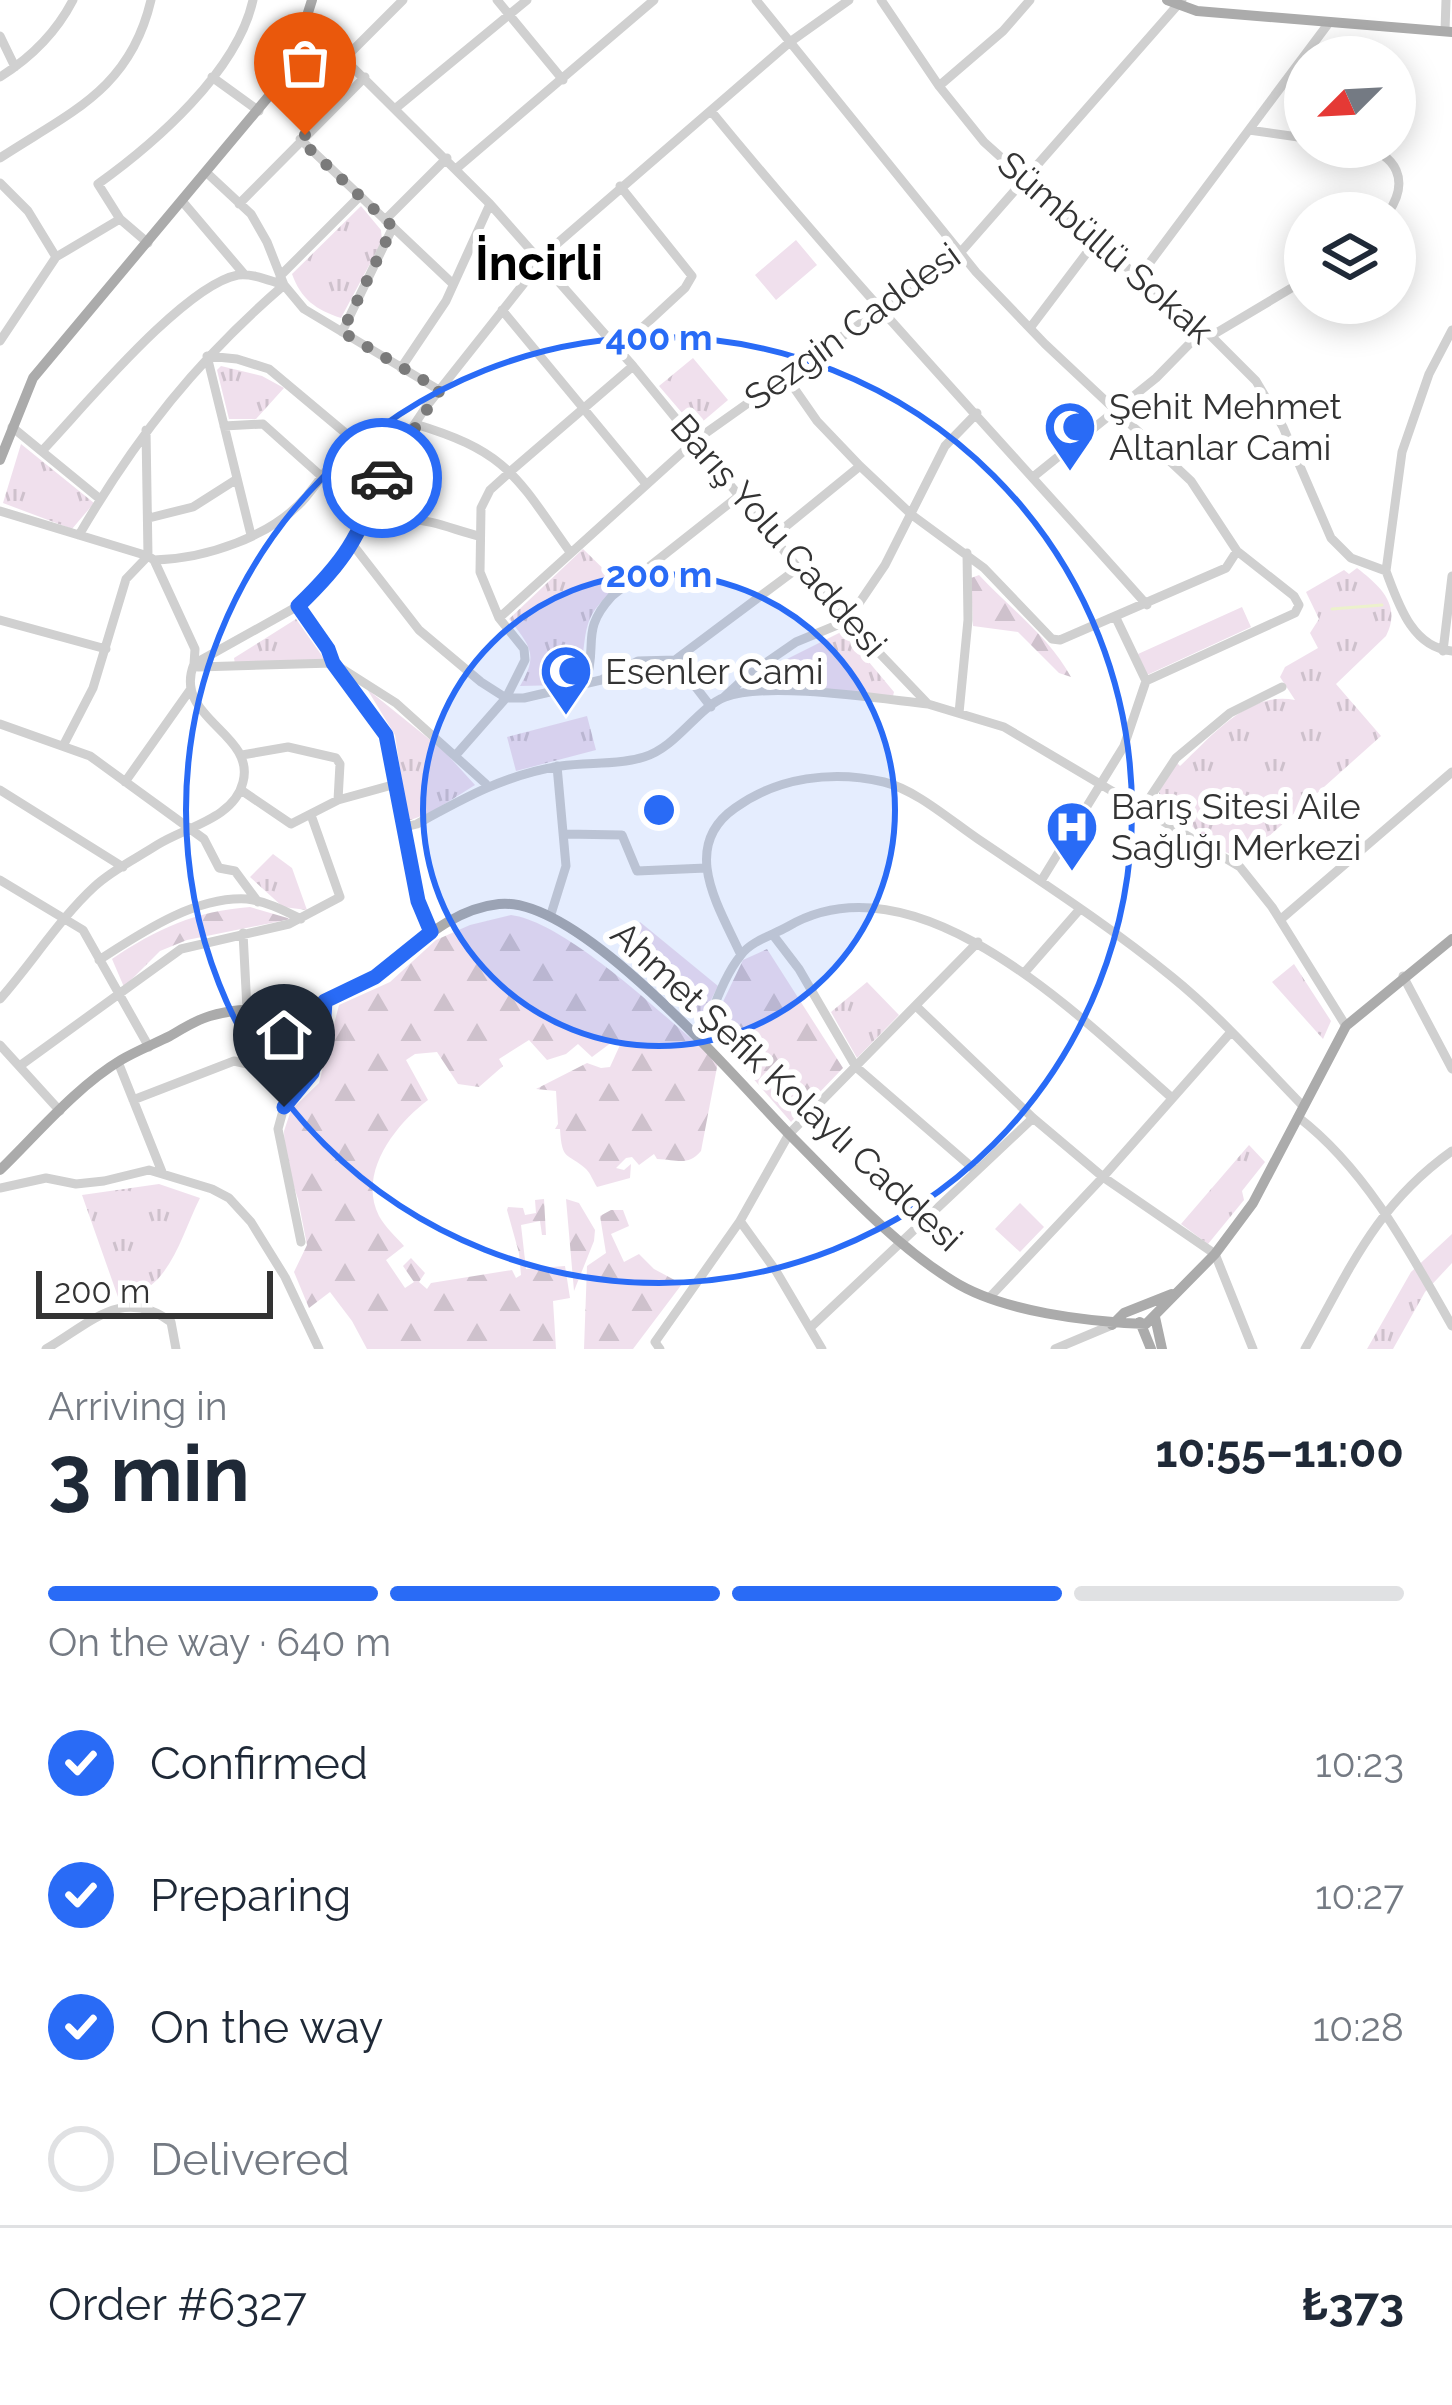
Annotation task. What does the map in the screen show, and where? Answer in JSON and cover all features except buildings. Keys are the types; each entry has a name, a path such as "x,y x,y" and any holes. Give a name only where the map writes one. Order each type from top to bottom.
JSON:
{"main road":[{"path":"0,460 33,378 259,111 293,61 312,0"},
{"path":"1176,2 1328,24 1449,31"},
{"name":"Ahmet Şefik Kolaylı Caddesi","path":"0,1170 118,1062 207,1016 325,1001 375,977 431,932 500,903 541,909 577,932 700,1037 789,1134 903,1244 957,1284 988,1298 1112,1324 1142,1323"},
{"path":"1142,1323 1149,1323 1215,1254 1253,1203 1346,1026 1452,939"},
{"path":"1112,1324 1124,1313 1175,1293"},
{"path":"1142,1306 1152,1307 1162,1349"},
{"path":"1142,1306 1136,1317 1151,1349"}],"street":[{"path":"0,77 50,36 73,0"},
{"path":"0,158 74,115 101,92 128,61 146,25 151,0"},
{"path":"148,243 120,219 98,184 144,151 212,77 232,52 254,0"},
{"path":"345,58 403,0"},
{"path":"497,0 563,80"},
{"path":"396,108 527,0"},
{"path":"457,168 654,0"},
{"path":"756,0 959,253 1030,328 1191,481 1237,551 1294,596 1298,609 1146,681"},
{"path":"194,664 298,606 337,568 353,545 386,467 541,260 620,186 790,42 849,0"},
{"name":"Sümbüllü Sokak","path":"881,0 984,142 1095,242 1208,333 1256,381 1272,406 1330,538 1352,558 1386,571"},
{"path":"939,86 1004,31 1030,0"},
{"path":"1447,0 1449,31"},
{"name":"Sezgin Caddesi","path":"499,618 696,440 959,253 1176,2"},
{"name":"Barış Yolu Caddesi","path":"306,21 457,168 541,260 696,440 798,568 928,704 1004,727 1240,867 1280,920 1346,1026"},
{"path":"1139,277 1328,24"},
{"path":"0,36 15,67"},
{"path":"212,77 259,111"},
{"path":"239,204 365,77"},
{"path":"712,111 878,310 1147,605"},
{"path":"1249,130 1284,135"},
{"path":"300,140 453,284"},
{"path":"342,332 389,224 447,158"},
{"path":"207,173 250,214 282,280 304,309 440,390"},
{"path":"0,183 28,211 56,257"},
{"path":"619,349 692,279 620,186"},
{"path":"80,535 146,430 207,356 360,196"},
{"path":"182,202 244,274"},
{"path":"400,368 453,284 490,204"},
{"path":"0,341 56,257 120,219"},
{"path":"1030,328 1095,242"},
{"path":"42,451 161,327 222,280 244,274 282,280"},
{"path":"1033,477 1119,410 1187,339 1208,333 1284,291"},
{"path":"502,310 646,484"},
{"path":"1448,651 1405,622 1386,571 1402,452 1429,374 1452,330"},
{"path":"207,356 251,535"},
{"path":"207,356 237,358 269,369 386,467"},
{"path":"455,756 506,698 525,660 524,649 499,618 480,572 481,508 490,490 634,366"},
{"path":"785,376 817,421 860,466 911,515 967,554 1052,639 1116,618 1226,568 1237,551"},
{"path":"405,827 486,784 557,766 644,758 683,733 748,675 796,642 847,621 946,446 976,413"},
{"path":"224,426 263,424 320,475"},
{"path":"415,424 466,440 512,470 570,552"},
{"path":"12,427 100,499"},
{"path":"125,782 190,690 195,649 151,558 146,430"},
{"path":"0,511 151,558 208,555 293,509 353,438"},
{"path":"774,536 860,466"},
{"path":"148,518 193,507 237,479"},
{"path":"585,685 592,666 590,632 596,614 740,495"},
{"path":"360,530 409,517 478,536"},
{"path":"353,545 419,630 506,698 585,685 638,661 675,660 798,568"},
{"path":"959,713 968,620 967,554"},
{"path":"63,746 93,688 126,579 151,558"},
{"path":"1448,651 1452,576"},
{"path":"298,606 386,735 418,901 431,932"},
{"path":"1040,881 1135,721 1146,681 1116,618"},
{"path":"0,620 106,649"},
{"path":"675,660 711,707"},
{"path":"194,664 201,668 333,663 396,703 486,784"},
{"path":"1143,808 1176,758 1230,713 1282,687"},
{"path":"0,999 96,884 166,839 216,815 242,790 242,755 195,704 190,690"},
{"path":"724,697 854,694 928,704"},
{"path":"0,724 90,756 204,839 219,868 236,871 258,902"},
{"path":"242,755 288,747 325,752 340,764 338,800"},
{"path":"551,914 566,866 557,766"},
{"path":"1280,920 1452,772"},
{"path":"741,955 706,881 710,835 730,810 766,789 805,778 848,776 890,783 1040,881 1174,978 1231,1032 1354,1169 1452,1326"},
{"path":"242,790 291,824 338,800 396,784"},
{"path":"0,790 123,867"},
{"path":"21,1065 181,949 301,919 340,897 311,815"},
{"path":"565,834 622,835 637,871 706,868"},
{"path":"0,880 83,930 149,1047"},
{"path":"100,960 186,912 220,902 258,902 301,919"},
{"path":"700,1037 741,955 795,922 832,910 875,910 917,917 978,942 1025,972 1172,1098"},
{"path":"1025,972 1080,910"},
{"path":"243,934 247,1009"},
{"path":"773,935 799,969 856,1067 975,1170"},
{"path":"658,1346 740,1221 789,1134 978,942"},
{"path":"1403,976 1452,1070"},
{"path":"302,1242 278,1139 280,1117 315,1064 325,1001"},
{"path":"916,1007 1103,1177 1215,1254 1253,1349"},
{"path":"988,1298 1231,1032"},
{"path":"0,1045 60,1111"},
{"path":"133,1100 234,1061 256,1066 297,1090"},
{"path":"118,1062 162,1172"},
{"path":"811,1328 1033,1118"},
{"path":"1305,1349 1382,1213 1416,1177 1452,1151"},
{"path":"0,1189 46,1178 76,1184 104,1181 149,1169 212,1190 239,1209 285,1277 319,1349"},
{"path":"740,1221 776,1270 822,1349"},
{"path":"46,1349 118,1305 150,1307 171,1322 176,1349"},
{"path":"1055,1349 1112,1324"}],"green space":[{"path":"361,206 381,230 382,241 341,318 311,302 292,274"},
{"path":"796,240 817,265 776,300 755,275"},
{"path":"693,358 728,400 695,428 659,386"},
{"path":"221,366 262,376 284,388 256,419 229,419 217,370"},
{"path":"21,444 94,503 72,529 3,503"},
{"path":"583,549 621,586 591,616 579,678 563,685 520,686 530,651 509,619"},
{"path":"1357,568 1386,597 1390,625 1386,636 1336,684 1381,736 1248,855 1221,850 1159,794 1161,784 1176,762 1180,766 1232,718 1262,702 1295,700 1280,677 1285,667 1318,648 1310,633 1319,619 1306,592 1344,570 1349,574"},
{"path":"979,575 1041,636 1071,677 1059,673 1018,632 973,626 971,578"},
{"path":"1242,607 1251,627 1147,675 1138,654"},
{"path":"296,619 330,667 235,664 234,658"},
{"path":"843,631 893,696 752,686 757,674"},
{"path":"367,689 444,751 475,785 408,821 395,735"},
{"path":"587,716 596,750 516,771 507,737"},
{"path":"273,854 292,868 307,910 283,907 250,877"},
{"path":"250,907 291,919 187,940 160,951 124,987 112,959 128,948 194,917"},
{"path":"511,915 535,922 589,954 718,1062 701,1151 682,1161 657,1159 654,1154 639,1165 632,1157 626,1158 616,1168 624,1170 631,1164 630,1178 597,1187 586,1169 564,1152 560,1129 555,1129 556,1091 536,1089 587,1063 610,1067 620,1045 616,1039 592,1057 578,1044 547,1060 529,1040 499,1059 503,1066 479,1087 458,1084 437,1052 415,1054 406,1060 428,1100 383,1151 373,1183 379,1216 404,1246 386,1260 405,1288 414,1282 403,1266 411,1258 425,1273 419,1282 427,1289 431,1283 512,1270 516,1278 521,1275 519,1253 508,1207 523,1208 525,1215 536,1213 535,1200 544,1199 546,1235 542,1235 540,1221 521,1225 526,1269 565,1266 570,1298 553,1301 556,1349 367,1349 330,1292 309,1308 294,1272 307,1245 285,1160 284,1131 291,1110 319,1083 339,1005 390,982 436,940"},
{"path":"640,922 718,986 701,1020 622,953"},
{"path":"767,949 843,1068 791,1122 710,1029 743,960"},
{"path":"1294,964 1331,1021 1323,1039 1272,982"},
{"path":"867,982 899,1015 857,1058 831,1012"},
{"path":"1249,1145 1265,1162 1242,1191 1244,1200 1208,1244 1181,1224"},
{"path":"159,1184 200,1198 161,1276 135,1294 118,1297 82,1195"},
{"path":"566,1199 579,1203 595,1230 574,1291"},
{"path":"1020,1203 1044,1227 1020,1252 995,1229"},
{"path":"623,1210 629,1226 611,1234 624,1262 639,1254 654,1269 682,1284 633,1349 584,1349 587,1266 606,1253 600,1216"},
{"path":"1452,1234 1452,1263 1425,1292 1393,1349 1367,1349 1411,1272"}],"waterway":[{"path":"1332,609 1382,605"}],"way so far":[{"path":"305,135 300,140 393,227 342,332 440,390 382,478"}],"place":[{"name":"Şehit Mehmet Altanlar Cami","path":"1070,473"},
{"name":"Esenler Cami","path":"566,717"},
{"name":"Barış Sitesi Aile Sağlığı Merkezi","path":"1072,873"}],"district":[{"name":"İncirli","path":"539,263"}],"route":[{"path":"284,1107 312,1073 323,1033 325,1001 375,977 431,932 418,901 386,735 298,606 353,545 382,478"}]}
